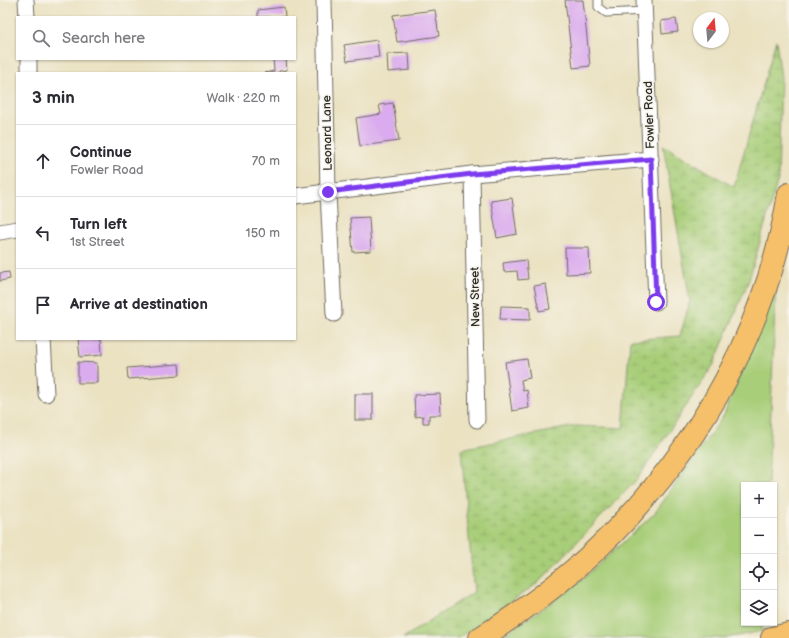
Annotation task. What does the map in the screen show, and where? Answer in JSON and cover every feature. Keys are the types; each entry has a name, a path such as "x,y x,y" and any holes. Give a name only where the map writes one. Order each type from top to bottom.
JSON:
{"highway":[{"path":"480,638 506,622 543,595 604,542 658,484 682,450 728,379 747,335 767,281 783,227 789,194"},
{"path":"772,638 789,634"}],"street":[{"path":"26,0 27,16"},
{"name":"Leonard Lane","path":"324,0 328,192 334,314"},
{"name":"Fowler Road","path":"644,6 656,302"},
{"path":"29,60 29,72"},
{"path":"296,196 472,174 651,159"},
{"name":"New Street","path":"472,174 477,420"},
{"path":"0,232 16,229"},
{"path":"42,340 46,394"}],"lane":[{"path":"598,0 598,7 606,13 644,6"}],"green space":[{"path":"776,40 781,78 778,179 749,280 714,364 638,478 538,583 459,638 403,638 474,592 461,449 575,426 623,428 630,340 680,336 690,301 663,145 734,187"},
{"path":"776,282 768,482 741,482 741,626 762,626 762,631 727,638 500,638 576,585 655,513 724,415"}],"building":[{"path":"565,0 583,0 590,66 573,68"},
{"path":"284,7 285,16 258,16 258,10"},
{"path":"435,10 439,36 397,42 393,15"},
{"path":"676,19 678,32 662,34 661,21"},
{"path":"377,40 379,57 347,61 344,45"},
{"path":"409,53 410,70 388,72 387,54"},
{"path":"273,60 286,60 287,70 270,72 274,71"},
{"path":"393,103 399,141 360,146 356,118 381,114 379,105"},
{"path":"512,198 517,234 497,238 491,201"},
{"path":"369,217 371,251 353,252 350,218"},
{"path":"565,248 589,248 590,273 566,274"},
{"path":"526,260 528,279 518,280 517,271 504,272 503,263"},
{"path":"9,272 10,279 0,281 0,273"},
{"path":"546,284 550,309 539,311 534,286"},
{"path":"501,306 530,307 530,320 500,319"},
{"path":"78,340 101,340 102,355 80,357"},
{"path":"527,359 530,378 521,380 523,391 527,390 529,408 512,411 505,362"},
{"path":"78,362 97,363 97,383 78,383"},
{"path":"179,364 180,375 128,379 127,368"},
{"path":"355,394 373,394 373,420 355,420"},
{"path":"440,394 441,415 429,415 429,423 423,423 423,416 415,417 414,395"}],"route":[{"path":"328,192 472,174 651,159 656,302"}]}
